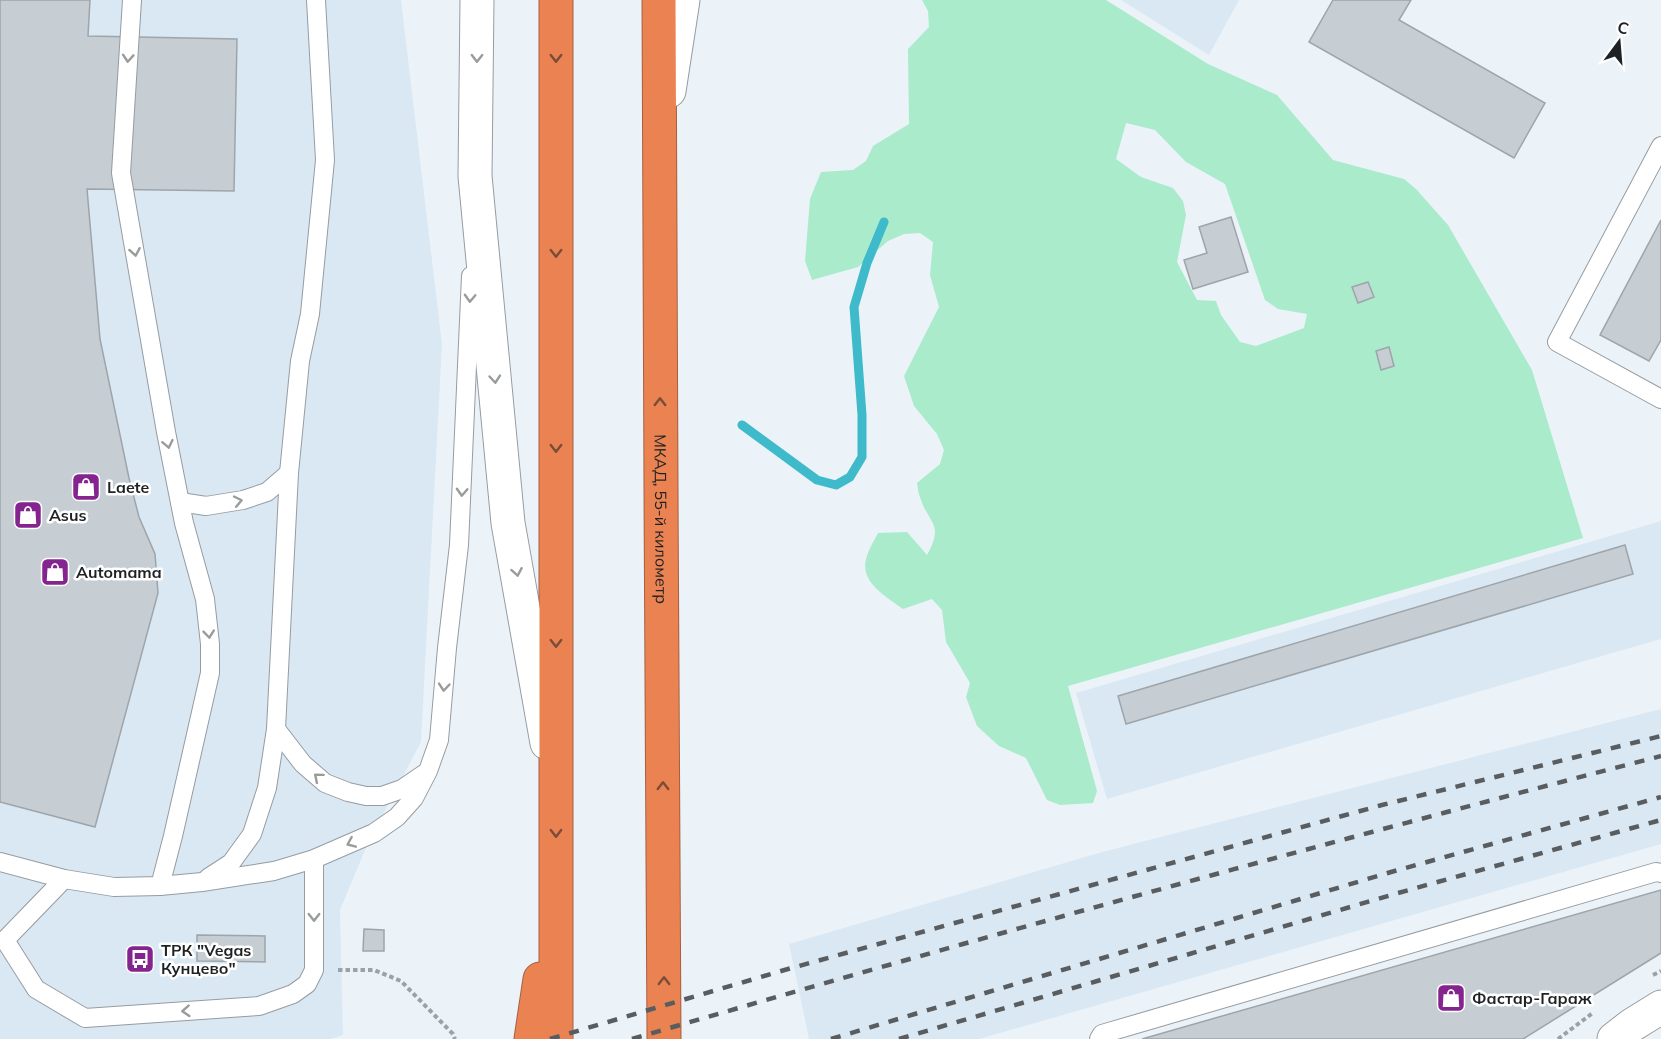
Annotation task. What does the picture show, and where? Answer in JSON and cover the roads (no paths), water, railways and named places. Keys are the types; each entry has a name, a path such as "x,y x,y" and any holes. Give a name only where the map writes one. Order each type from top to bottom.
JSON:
{"highway":[{"path":"556,0 556,1039"},
{"name":"МКАД, 55-й километр","path":"659,0 658,179 664,1039"},
{"path":"531,1039 556,873"}],"street":[{"path":"477,0 476,176 508,523 556,792"},
{"path":"658,179 683,0"},
{"path":"1614,1039 1661,1007"}],"lane":[{"path":"132,0 121,173 166,432 180,502 205,599 210,644 210,673 160,886"},
{"path":"202,882 231,863 252,834 267,788 276,729 290,473 300,362 310,314 325,160 316,0"},
{"path":"1661,146 1557,342 1661,399"},
{"path":"0,862 64,879 114,887 202,882 274,871 314,859 374,833 397,817 414,798 428,771 439,740 459,545 476,176"},
{"path":"180,502 206,506 243,500 267,492 290,473"},
{"path":"276,729 303,764 325,783 348,792 366,796 382,796 402,789 428,771"},
{"path":"64,879 2,940 36,989 85,1018 259,1006 293,994 307,984 314,970 314,859"},
{"path":"1099,1039 1102,1034 1656,872 1661,873"}],"waterway":[{"path":"742,425 817,480 836,485 850,477 862,457 862,415 854,307 867,263 884,222"}],"railway":[{"path":"550,1039 788,969 1382,805 1661,736"},
{"path":"632,1039 1145,893 1661,756"},
{"path":"831,1039 1391,872 1661,797"},
{"path":"899,1039 1398,893 1661,820"}],"place":[{"name":"Laete","path":"86,487"},
{"name":"Asus","path":"28,515"},
{"name":"Automama","path":"55,572"},
{"name":"ТРК \"Vegas Кунцево\"","path":"140,959"},
{"name":"Фастар-Гараж","path":"1451,998"}]}
